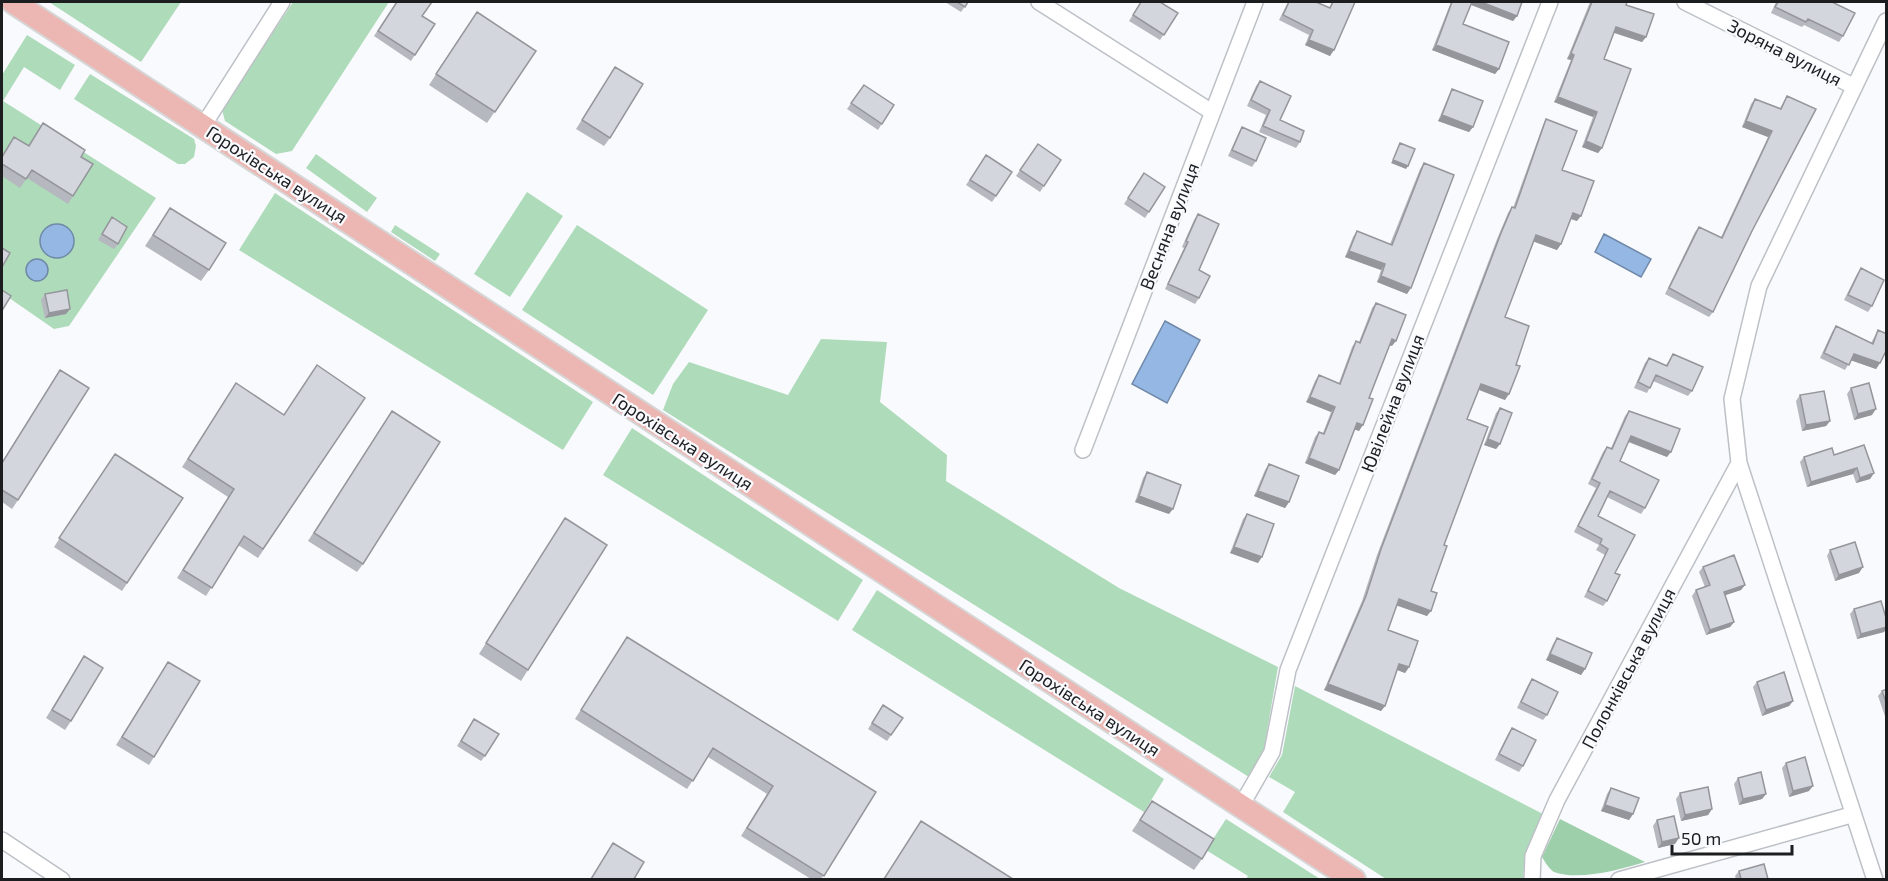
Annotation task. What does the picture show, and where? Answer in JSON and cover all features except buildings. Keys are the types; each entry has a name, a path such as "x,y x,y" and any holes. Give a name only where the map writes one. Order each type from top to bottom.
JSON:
{"main road":[{"name":"Горохівська вулиця","path":"13,2 1354,879"}],"street":[{"path":"203,126 282,2"},
{"path":"1040,2 1212,112"},
{"name":"Весняна вулиця","path":"1083,450 1255,2"},
{"name":"Ювілейна вулиця","path":"1241,806 1272,752 1288,669 1550,2"},
{"name":"Зоряна вулиця","path":"1684,2 1853,86"},
{"path":"1875,879 1851,815 1739,463 1732,399 1759,286 1853,86 1887,21"},
{"name":"Полонківська вулиця","path":"1532,879 1533,856 1557,800 1739,463"},
{"path":"1619,879 1851,815"},
{"path":"2,840 62,879"}],"green space":[{"path":"49,2 181,2 141,62"},
{"path":"293,2 389,2 292,151 276,154 225,121 222,110"},
{"path":"27,35 75,65 60,90 24,67 3,101 156,198 69,326 54,329 2,293 2,75"},
{"path":"90,74 194,139 196,146 194,157 185,164 178,164 74,99"},
{"path":"316,154 377,198 367,212 306,168"},
{"path":"527,192 563,216 510,297 474,274"},
{"path":"275,193 593,402 563,450 239,250"},
{"path":"395,225 440,254 435,261 391,232"},
{"path":"577,225 708,310 653,395 522,310"},
{"path":"821,339 887,342 880,402 947,455 946,481 1119,588 1278,667 1264,749 1249,777 663,410 673,384 689,362 788,395"},
{"path":"632,428 863,580 838,621 603,475"},
{"path":"877,590 1164,779 1144,812 852,630"},
{"path":"1295,686 1543,814 1525,855 1523,879 1386,879 1283,812 1295,792 1269,777 1282,755"},
{"path":"1226,819 1320,879 1246,879 1248,876 1206,850"},
{"path":"1560,819 1645,862 1586,875 1554,872 1542,857"}],"water":[{"path":"57,224 69,229 74,241 69,253 57,258 45,253 40,241 45,229"},
{"path":"1604,234 1651,259 1641,277 1595,252"},
{"path":"37,259 45,262 48,270 45,278 37,281 29,278 26,270 29,262"},
{"path":"1165,321 1200,340 1167,403 1132,384"}]}
